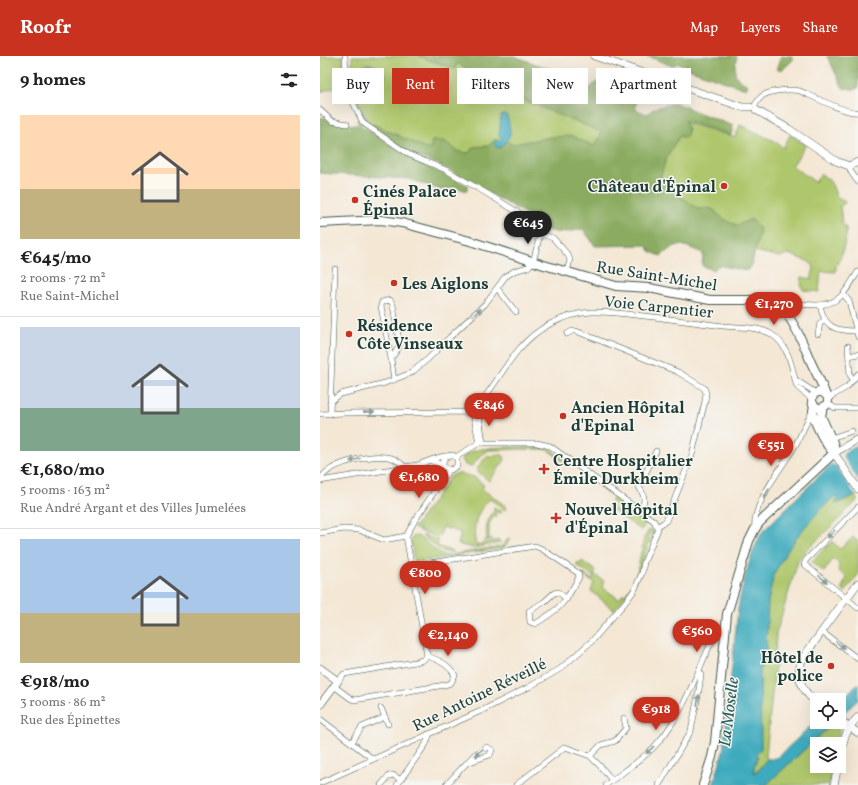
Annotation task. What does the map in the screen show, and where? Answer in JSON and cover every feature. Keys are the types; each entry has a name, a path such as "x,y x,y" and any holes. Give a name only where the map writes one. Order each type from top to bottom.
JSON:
{"main road":[{"path":"594,56 735,104 754,108 836,161 849,166 858,162"},
{"name":"Rue Saint-Michel","path":"320,223 381,220 402,223 470,241 532,262 616,286 649,288 710,300 760,300 772,302 779,306 778,310 780,313 787,310"},
{"path":"787,310 823,385 818,419 828,448 836,456 858,489"},
{"path":"818,419 831,438 836,456"},
{"path":"703,785 715,742 727,614 754,529 779,503 858,439"},
{"path":"812,693 804,679 803,667 858,583"},
{"path":"848,600 858,590"},
{"path":"320,668 336,684 320,705"},
{"path":"844,737 849,726 858,717"},
{"path":"846,724 858,733"},
{"path":"834,785 837,773"}],"street":[{"path":"330,403 340,394 394,380 411,373 430,358 485,304 505,277 514,271 528,266 532,262 541,231 529,219 446,170 410,155 363,124 347,90 345,56"},
{"path":"754,108 765,94 776,91 793,90 800,91 845,109 858,112"},
{"path":"320,110 332,121 347,124"},
{"path":"849,166 851,172 857,180"},
{"path":"540,234 553,238 568,255 570,260 567,272"},
{"path":"330,414 334,269"},
{"path":"787,310 801,304 820,305 832,303 843,294 857,274"},
{"path":"497,288 516,312"},
{"path":"843,294 849,301 858,335"},
{"path":"391,359 399,347 399,341 393,305 390,300 385,300 382,302 381,306 394,380"},
{"path":"820,305 825,320 834,328 858,335"},
{"name":"Voie Carpentier","path":"473,412 482,402 514,354 527,341 552,324 570,316 589,312 608,312 760,330 771,334 780,342 786,351 795,380 801,385 821,400 835,408 858,408"},
{"path":"818,334 820,323 825,320"},
{"path":"320,480 417,465 450,455 456,457 481,443 537,443 550,446 640,510 658,526 666,521 692,455 705,401 706,393 704,388 678,372 582,334 572,331 567,334"},
{"path":"848,346 850,375 853,379"},
{"path":"848,356 858,354"},
{"path":"754,529 756,512 776,475 821,400 847,387 858,374"},
{"name":"Voie Carpentier","path":"481,443 478,414 482,402"},
{"path":"473,412 481,443"},
{"path":"320,414 473,412 478,414"},
{"path":"831,438 855,430"},
{"path":"640,510 645,502 644,495 639,487 656,451"},
{"path":"443,465 444,458 446,456"},
{"path":"427,656 406,536 449,470 454,470 457,466 458,462 456,457"},
{"path":"320,480 329,470 349,461 362,458 391,458 400,462 405,467"},
{"path":"431,461 443,465 449,470"},
{"path":"858,507 804,562 804,564 811,570 858,608"},
{"name":"Rue Antoine Réveillé","path":"320,783 481,711 529,688 555,672 580,652 621,609 635,589 657,533 658,526"},
{"path":"320,533 344,529 359,530 384,540 406,536"},
{"path":"411,566 535,546 542,549 579,575 579,577 567,599 552,614 535,624 530,622 529,611 544,602 554,593 558,592 567,599"},
{"path":"606,785 639,760 660,740 673,723 711,643 717,633 726,629"},
{"path":"824,633 858,659"},
{"path":"711,643 716,641 725,641"},
{"path":"427,656 452,670 455,675 451,683 354,700 336,684 344,674 415,662 423,660 427,656"},
{"path":"659,785 691,731 699,690 701,674 699,670"},
{"path":"381,708 388,724"},
{"path":"352,742 362,727 385,717"},
{"path":"590,756 601,745 615,741 626,728 624,718"},
{"path":"320,719 373,759"},
{"path":"381,785 389,776 393,775 399,783 426,744 429,736 428,734"},
{"path":"516,785 565,747 590,756 612,780"},
{"path":"446,785 467,763"}],"green space":[{"path":"320,56 343,56 343,68 332,68 332,88 320,92"},
{"path":"352,56 462,56 486,68 457,68 457,104 524,104 524,86 532,88 532,104 588,104 588,100 596,102 596,104 608,104 622,107 673,123 686,123 735,137 740,125 776,142 783,148 790,135 806,145 792,166 815,182 821,174 828,179 833,186 838,198 845,203 840,206 842,223 846,228 846,235 839,263 837,263 835,272 821,271 819,292 803,290 801,285 802,277 811,279 814,268 810,262 788,254 780,257 480,185 369,123 358,124 357,120 366,118 359,104 384,104 384,68 352,68"},
{"path":"418,56 514,56 547,68 532,68 532,103 524,100 524,68 465,68 457,63 455,69"},
{"path":"647,56 737,56 735,74 739,79 748,85 746,89 691,70 691,68 687,68 678,63 672,66"},
{"path":"781,56 792,56 793,60 783,69 777,70"},
{"path":"827,56 858,56 858,88 843,88"},
{"path":"596,83 596,104 636,104 635,109 647,114 655,108 678,104 733,126 731,135 685,121 688,130 687,136 685,138 680,136 669,152 660,181 698,209 712,209 730,223 738,225 751,219 760,230 751,267 745,271 719,265 714,270 702,266 703,253 681,245 673,247 661,256 651,252 646,245 595,246 583,229 554,232 545,228 532,217 438,164 411,154 371,127 373,124 430,150 432,141 444,141 459,152 469,153 473,147 488,146 495,139 513,144 551,137 572,136 594,146 600,137 601,132 533,104 588,104 588,89"},
{"path":"323,117 331,122 362,126 418,163 467,185 467,191 455,187 441,190 410,179 320,173 320,118"},
{"path":"498,447 548,448 563,459 563,461 548,450 542,449 489,450 482,454 471,467 465,465 462,459 466,454 474,451"},
{"path":"499,454 504,456 505,460 489,481 476,470 486,457"},
{"path":"458,473 474,477 484,485 482,489 507,507 505,510 490,499 481,509 476,520 476,545 499,540 500,543 473,548 458,544 461,533 443,527 439,537 419,531 420,528 418,530 414,528 451,476"},
{"path":"856,495 857,501 799,558 776,634 775,663 766,755 767,759 755,773 753,769 758,756 756,754 761,749 760,671 766,649 768,601 774,574 787,551 804,528 821,509 835,496 837,498 836,504"},
{"path":"615,496 634,511 624,512 611,502"},
{"path":"609,505 622,515 639,513 648,520 641,530 608,507"},
{"path":"494,507 502,512 500,514 498,511 495,515 497,518 494,516 489,524 489,539 493,539 483,541 487,539 487,523 495,510 493,508"},
{"path":"649,530 652,530 653,533 648,538 650,541 637,577 633,586 614,610 591,591 594,583 583,575 584,574 592,580 594,577 576,565 578,562 580,564 582,561 596,571 594,574 604,581 602,587 619,599 623,594 625,595 636,578 644,538"},
{"path":"423,535 438,540 437,546 454,552 444,552 423,537"},
{"path":"414,536 418,536 442,555 446,556 502,546 509,538 510,539 504,548 416,562 414,561 411,543"},
{"path":"853,537 857,541 858,540 858,575 845,592 841,589 847,578 838,570 836,561 833,559 824,572 812,561 832,541 840,549"},
{"path":"827,729 839,730 838,737 819,737"},
{"path":"810,745 810,773 832,773 829,785 766,785"}],"water":[{"path":"367,64 373,65 378,68 362,68"},
{"path":"501,115 507,115 510,133 508,139 500,148 496,147 494,142 502,139 499,135"},
{"name":"La Moselle","path":"858,445 858,494 835,504 837,498 835,496 821,509 804,528 787,551 774,574 768,601 766,649 760,671 761,749 756,754 758,756 754,766 754,772 756,773 767,759 778,757 810,727 810,729 826,729 818,737 810,737 810,744 766,785 713,785 723,752 738,608 754,548 763,531 831,464"},
{"path":"858,684 858,700 846,711 846,695"}],"pier":[{"path":"843,453 843,457 858,480 857,497 836,465 831,464"}],"place":[{"name":"Château d'Épinal","path":"724,186"},
{"name":"Cinés Palace Épinal","path":"355,200"},
{"name":"Les Aiglons","path":"394,283"},
{"name":"Résidence Côte Vinseaux","path":"349,334"},
{"name":"Ancien Hôpital d'Epinal","path":"563,416"},
{"name":"Centre Hospitalier Émile Durkheim","path":"544,469"},
{"name":"Nouvel Hôpital d'Épinal","path":"556,518"},
{"name":"Hôtel de police","path":"831,666"}]}
